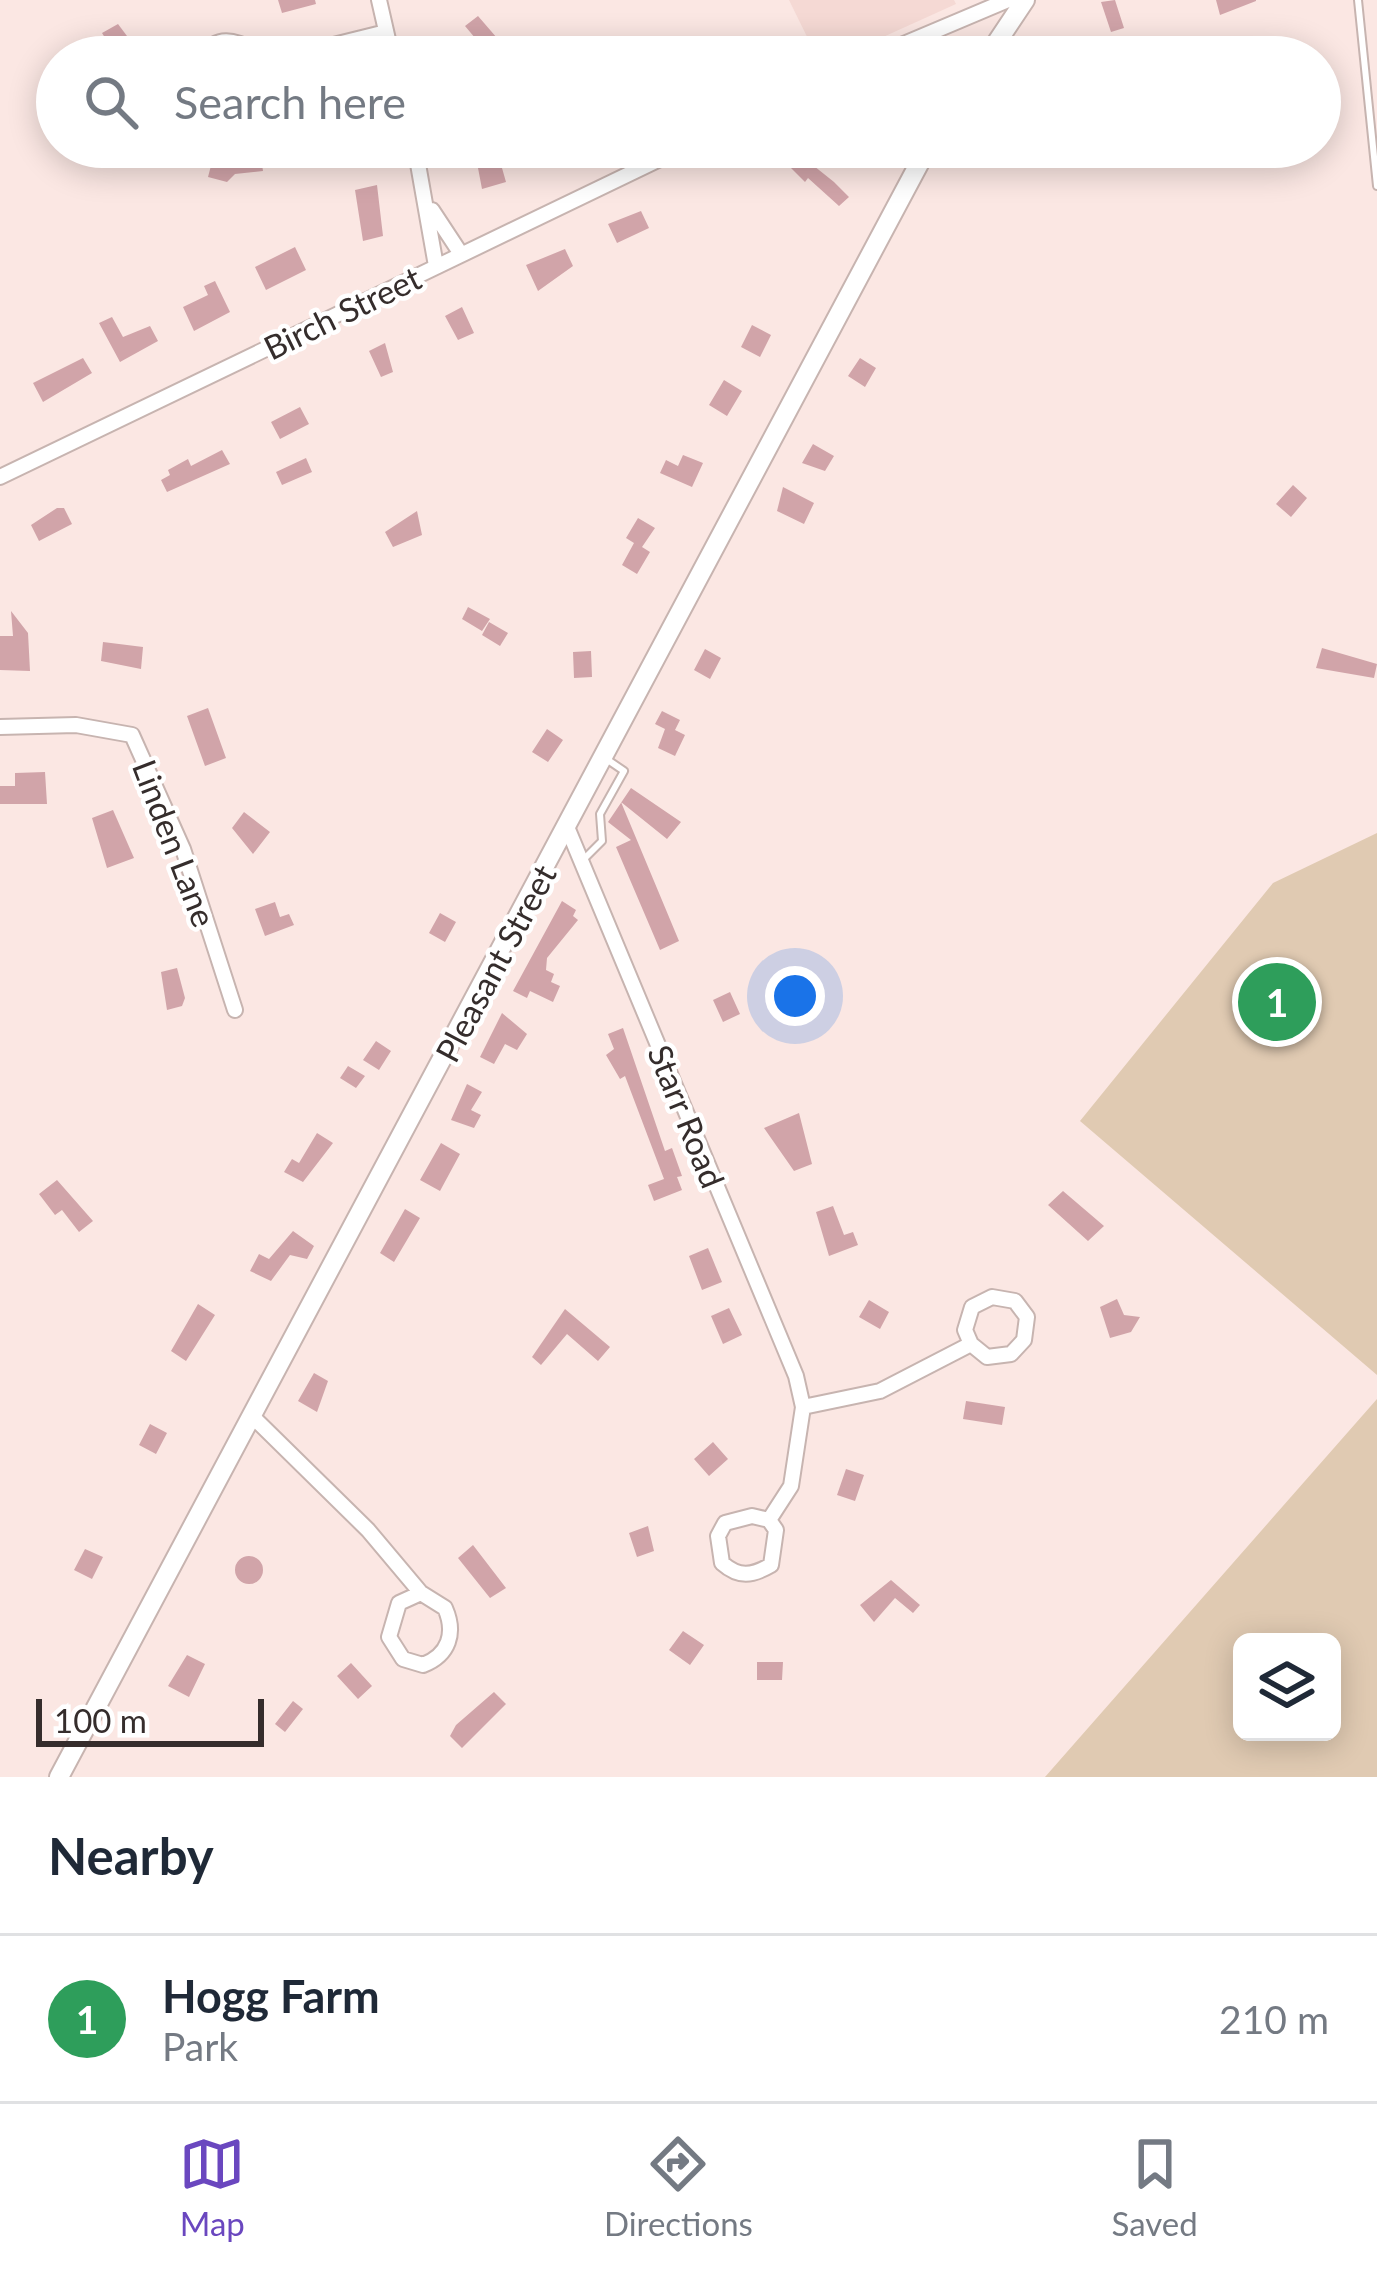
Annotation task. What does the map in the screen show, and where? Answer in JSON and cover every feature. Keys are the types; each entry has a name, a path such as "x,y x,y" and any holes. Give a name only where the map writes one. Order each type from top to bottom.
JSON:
{"main road":[{"path":"1001,36 1025,0"},
{"name":"Pleasant Street","path":"59,1777 917,168"}],"street":[{"path":"379,0 387,36"},
{"path":"923,36 1008,0"},
{"path":"370,36 386,32"},
{"path":"420,168 436,266"},
{"name":"Birch Street","path":"0,477 641,168"},
{"path":"430,206 461,254"},
{"name":"Linden Lane","path":"0,727 76,724 132,735 183,849 235,1010"},
{"name":"Starr Road","path":"567,826 796,1376 803,1407"},
{"path":"992,1297 1015,1301 1027,1317 1024,1340 1011,1354 987,1357 971,1344 965,1330 972,1307 992,1297"},
{"path":"769,1520 791,1486 803,1407 880,1391 971,1344"},
{"path":"254,1418 368,1530 421,1593 445,1608 451,1632 437,1658 416,1665 393,1649 390,1631 400,1603 421,1593"},
{"path":"752,1516 769,1520 776,1530 771,1565 755,1575 733,1573 717,1549 725,1522 752,1516"}],"lane":[{"path":"1358,0 1377,187"},
{"path":"582,861 602,841 600,814 624,771 604,758"}],"shaded area":[{"path":"789,0 954,0 956,4 885,36 807,36"},
{"path":"1377,833 1377,1375 1080,1121 1273,883"},
{"path":"1377,1399 1377,1777 1045,1777"}],"building":[{"path":"278,0 315,0 316,4 282,13"},
{"path":"1115,0 1124,28 1111,32 1101,2"},
{"path":"1216,0 1256,0 1256,1 1220,15"},
{"path":"478,16 495,36 473,36 465,26"},
{"path":"118,24 127,36 104,36"},
{"path":"210,168 263,171 235,174 227,182 208,177"},
{"path":"478,168 502,168 506,182 482,189"},
{"path":"791,168 816,168 849,197 839,206 808,178 805,182"},
{"path":"377,185 383,236 363,241 355,190"},
{"path":"641,211 649,228 617,243 608,224"},
{"path":"295,247 306,270 266,290 255,267"},
{"path":"565,249 573,266 538,291 526,265"},
{"path":"215,281 230,312 194,331 183,307 208,295 204,286"},
{"path":"462,307 474,333 458,340 445,316"},
{"path":"112,317 123,337 150,326 158,341 120,362 99,323"},
{"path":"752,325 771,335 760,357 741,347"},
{"path":"385,343 393,372 381,377 369,351"},
{"path":"83,358 92,373 43,402 33,383"},
{"path":"860,358 876,368 865,387 848,376"},
{"path":"724,380 742,391 727,416 709,405"},
{"path":"300,407 309,424 280,439 271,422"},
{"path":"813,444 834,456 825,471 802,463"},
{"path":"222,450 230,464 167,492 161,480 170,475 168,470 188,459 191,466"},
{"path":"683,455 703,463 692,487 660,473 666,460 678,466"},
{"path":"306,458 312,472 282,485 276,472"},
{"path":"1293,485 1307,498 1291,517 1276,504"},
{"path":"783,487 814,503 804,524 777,511"},
{"path":"64,508 72,524 39,541 31,525"},
{"path":"417,511 422,535 393,547 385,532"},
{"path":"638,518 655,528 642,547 650,552 637,574 622,565 634,543 626,538"},
{"path":"468,607 490,619 482,631 462,619"},
{"path":"11,611 28,633 30,671 0,670 0,636 13,636"},
{"path":"489,622 508,633 500,646 482,635"},
{"path":"103,642 143,647 141,669 101,661"},
{"path":"1322,648 1377,664 1374,678 1316,668"},
{"path":"705,649 721,658 710,679 694,670"},
{"path":"591,651 592,677 574,678 573,652"},
{"path":"208,708 226,758 205,766 187,716"},
{"path":"662,711 680,720 675,730 685,735 675,756 658,748 665,729 655,724"},
{"path":"547,729 563,740 548,762 532,752"},
{"path":"45,772 47,804 0,804 0,786 15,786 15,773"},
{"path":"631,788 681,822 667,839 621,802"},
{"path":"621,802 679,941 660,950 616,847 631,840 608,822"},
{"path":"113,810 134,858 107,868 92,818"},
{"path":"244,812 270,832 253,854 232,828"},
{"path":"562,901 576,910 573,916 578,920 547,958 546,970 554,974 551,982 560,986 553,1002 530,991 527,998 513,991"},
{"path":"275,902 280,917 289,914 294,925 265,936 255,909"},
{"path":"440,913 456,922 445,942 429,933"},
{"path":"177,968 185,998 182,1006 167,1010 161,972"},
{"path":"730,992 740,1014 723,1022 713,1000"},
{"path":"502,1013 527,1034 517,1050 505,1044 494,1064 480,1057"},
{"path":"623,1028 665,1151 672,1148 682,1176 677,1177 682,1190 654,1201 648,1185 664,1179 625,1076 620,1079 606,1055 614,1049 608,1034"},
{"path":"376,1041 391,1051 379,1070 363,1060"},
{"path":"348,1066 365,1076 356,1088 340,1078"},
{"path":"467,1084 482,1092 471,1110 481,1115 474,1128 451,1120"},
{"path":"799,1113 812,1164 794,1171 764,1128"},
{"path":"317,1133 333,1143 303,1182 284,1172 292,1159 299,1163"},
{"path":"441,1143 460,1154 440,1191 420,1180"},
{"path":"57,1180 93,1221 79,1232 62,1210 55,1215 39,1194"},
{"path":"1063,1191 1104,1226 1088,1241 1048,1205"},
{"path":"833,1206 844,1235 853,1232 858,1245 829,1256 816,1212"},
{"path":"405,1209 420,1218 394,1262 380,1253"},
{"path":"293,1231 314,1246 307,1259 290,1255 271,1281 250,1271 259,1254 269,1259"},
{"path":"708,1248 722,1282 702,1290 689,1256"},
{"path":"1117,1299 1124,1315 1140,1317 1131,1332 1110,1338 1100,1307"},
{"path":"869,1300 889,1312 880,1329 859,1317"},
{"path":"198,1304 215,1315 186,1361 171,1351"},
{"path":"729,1308 742,1335 723,1344 711,1316"},
{"path":"565,1309 610,1347 598,1361 567,1334 541,1365 532,1357"},
{"path":"314,1373 328,1381 317,1412 298,1401"},
{"path":"966,1401 1005,1407 1002,1425 963,1419"},
{"path":"150,1424 167,1433 156,1454 139,1445"},
{"path":"713,1442 728,1459 709,1476 694,1459"},
{"path":"846,1469 864,1475 855,1501 837,1495"},
{"path":"648,1526 654,1551 637,1557 629,1533"},
{"path":"473,1545 506,1588 490,1598 458,1558"},
{"path":"85,1549 103,1557 92,1579 74,1570"},
{"path":"249,1556 259,1560 263,1570 259,1580 249,1584 239,1580 235,1570 239,1560"},
{"path":"891,1580 920,1605 913,1613 895,1598 874,1622 860,1605"},
{"path":"683,1631 704,1645 690,1665 669,1650"},
{"path":"187,1655 205,1664 189,1697 168,1686"},
{"path":"757,1662 783,1662 782,1680 757,1680"},
{"path":"351,1663 372,1686 358,1699 337,1676"},
{"path":"494,1692 506,1704 462,1748 450,1736 456,1725"},
{"path":"293,1701 303,1709 285,1732 275,1724"}],"place":[{"name":"Hogg Farm","path":"1277,1002"}]}
